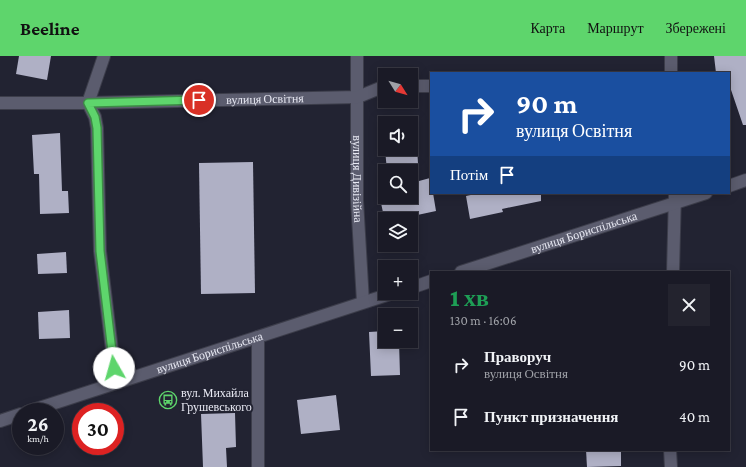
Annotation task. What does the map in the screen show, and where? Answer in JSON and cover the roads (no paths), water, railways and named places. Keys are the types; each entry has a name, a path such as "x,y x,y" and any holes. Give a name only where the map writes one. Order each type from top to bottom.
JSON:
{"street":[{"path":"104,56 88,103 95,117 97,128 100,251 116,383"},
{"name":"вулиця Дивізійна","path":"357,56 357,200 363,302"},
{"path":"671,56 672,72"},
{"path":"418,86 430,86"},
{"name":"вулиця Освітня","path":"0,103 88,103 358,96 378,89"},
{"path":"730,186 746,180"},
{"name":"вулиця Бориспільська","path":"464,271 675,198 700,194"},
{"path":"673,271 675,198"},
{"path":"418,286 430,281"},
{"name":"вулиця Бориспільська","path":"55,403 378,298"},
{"path":"258,337 258,467"},
{"path":"0,421 12,417"},
{"path":"670,451 671,467"}],"place":[{"name":"вул. Михайла Грушевського","path":"168,400"}]}
